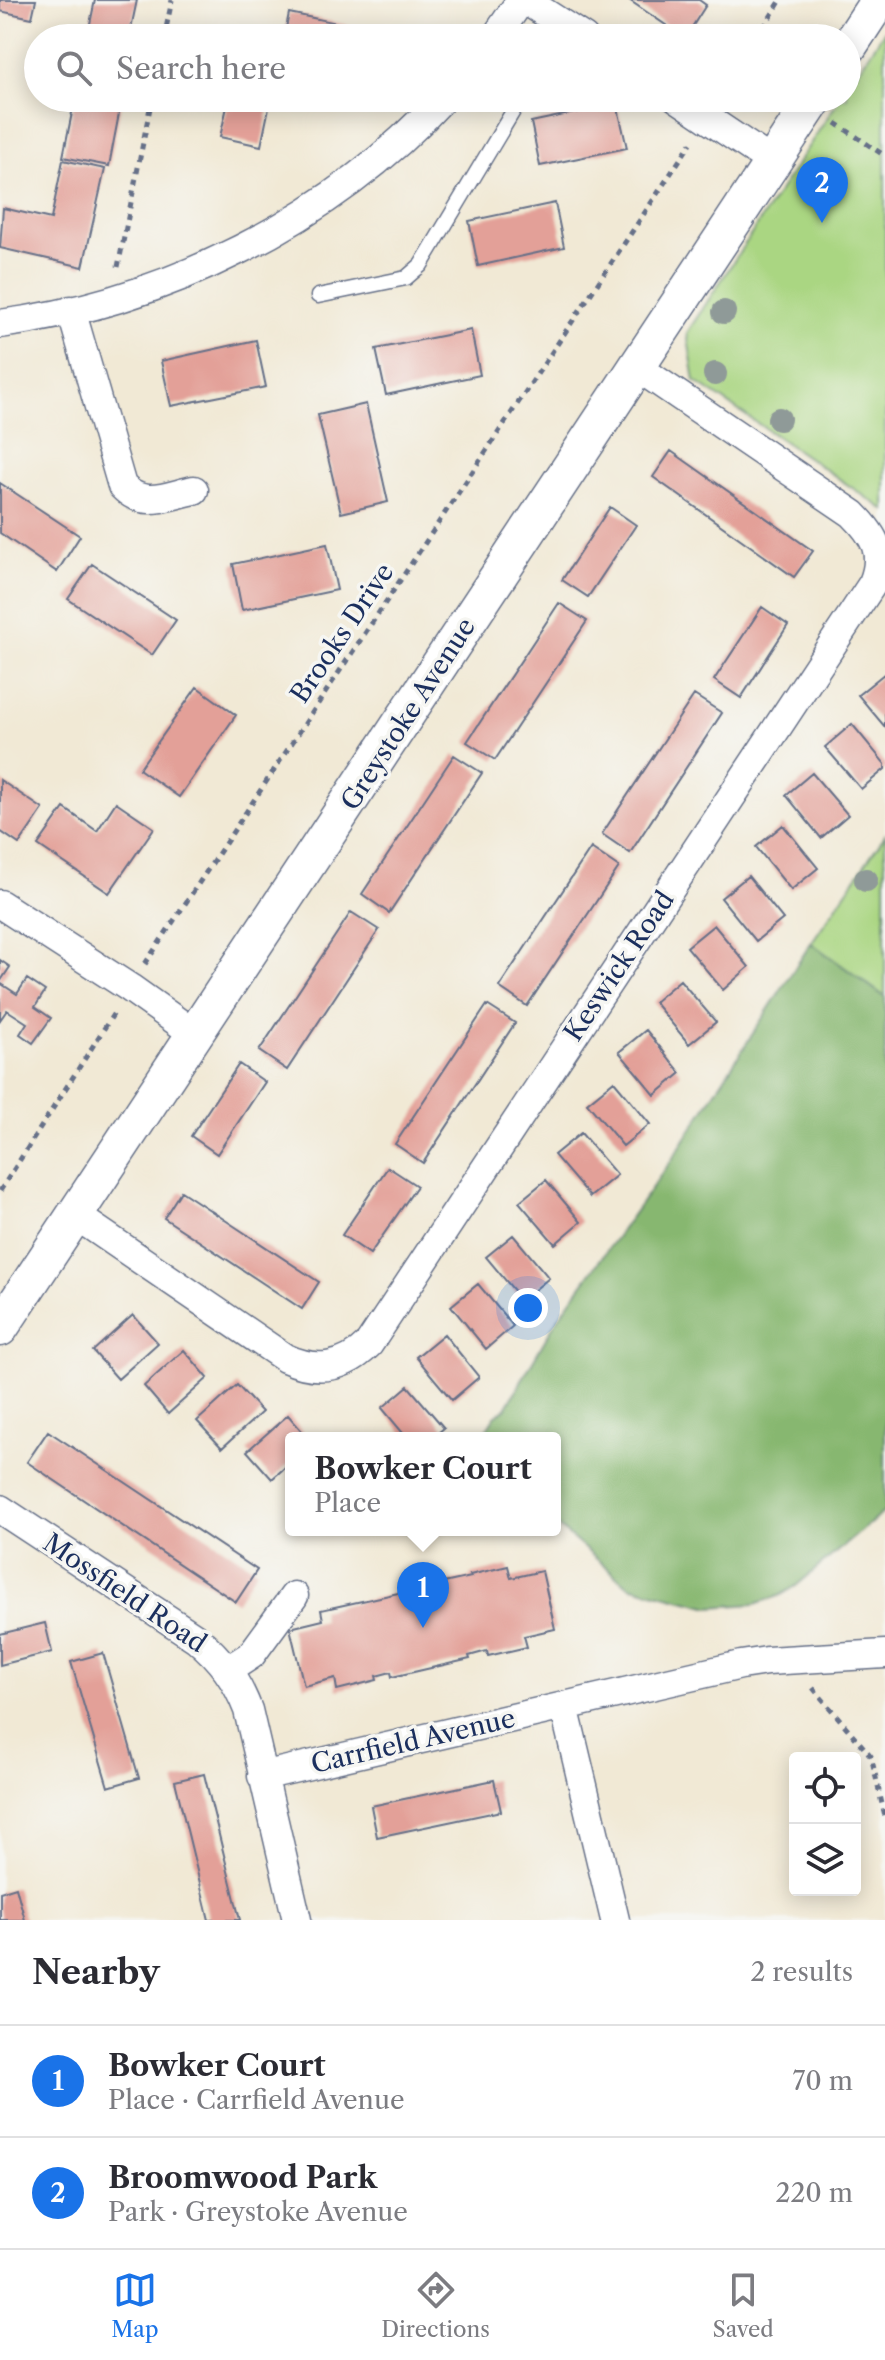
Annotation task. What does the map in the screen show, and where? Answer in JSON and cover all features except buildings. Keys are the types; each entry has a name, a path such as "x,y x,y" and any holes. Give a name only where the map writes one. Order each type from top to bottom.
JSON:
{"street":[{"path":"505,24 523,0 562,24"},
{"path":"861,28 879,0"},
{"path":"0,324 112,300 188,274 245,247 286,223 375,160 428,112"},
{"path":"698,112 772,162"},
{"name":"Greystoke Avenue","path":"0,1328 805,112"},
{"path":"71,310 122,486 138,499 147,500 194,490"},
{"name":"Keswick Road","path":"75,1215 285,1358 308,1367 339,1365 359,1354 369,1344 873,583 879,568 879,556 872,536 853,514 637,367"},
{"path":"0,904 130,988 196,1035"},
{"name":"Mossfield Road","path":"0,1509 196,1638 223,1662 248,1710 297,1920"},
{"path":"228,1670 251,1655 294,1596"},
{"name":"Carrfield Avenue","path":"262,1776 741,1665 885,1654"},
{"path":"564,1706 615,1920"}],"lane":[{"path":"318,296 406,278 421,265 512,112"}],"path":[{"path":"167,24 172,0"},
{"path":"766,24 781,0"},
{"path":"112,300 149,112"},
{"path":"826,112 885,156"},
{"name":"Brooks Drive","path":"0,1191 130,988 707,118"},
{"path":"789,1659 871,1756 885,1817"}],"green space":[{"path":"885,30 885,510 695,381 687,333 831,112 861,112 861,67"},
{"path":"885,835 885,997 811,943"},
{"path":"811,943 885,997 885,1511 796,1586 755,1604 710,1607 629,1586 561,1529 561,1432 485,1432 495,1416 506,1408 554,1324 671,1161"}],"place":[{"name":"Broomwood Park","path":"822,223"},
{"name":"Bowker Court","path":"423,1628"}]}
